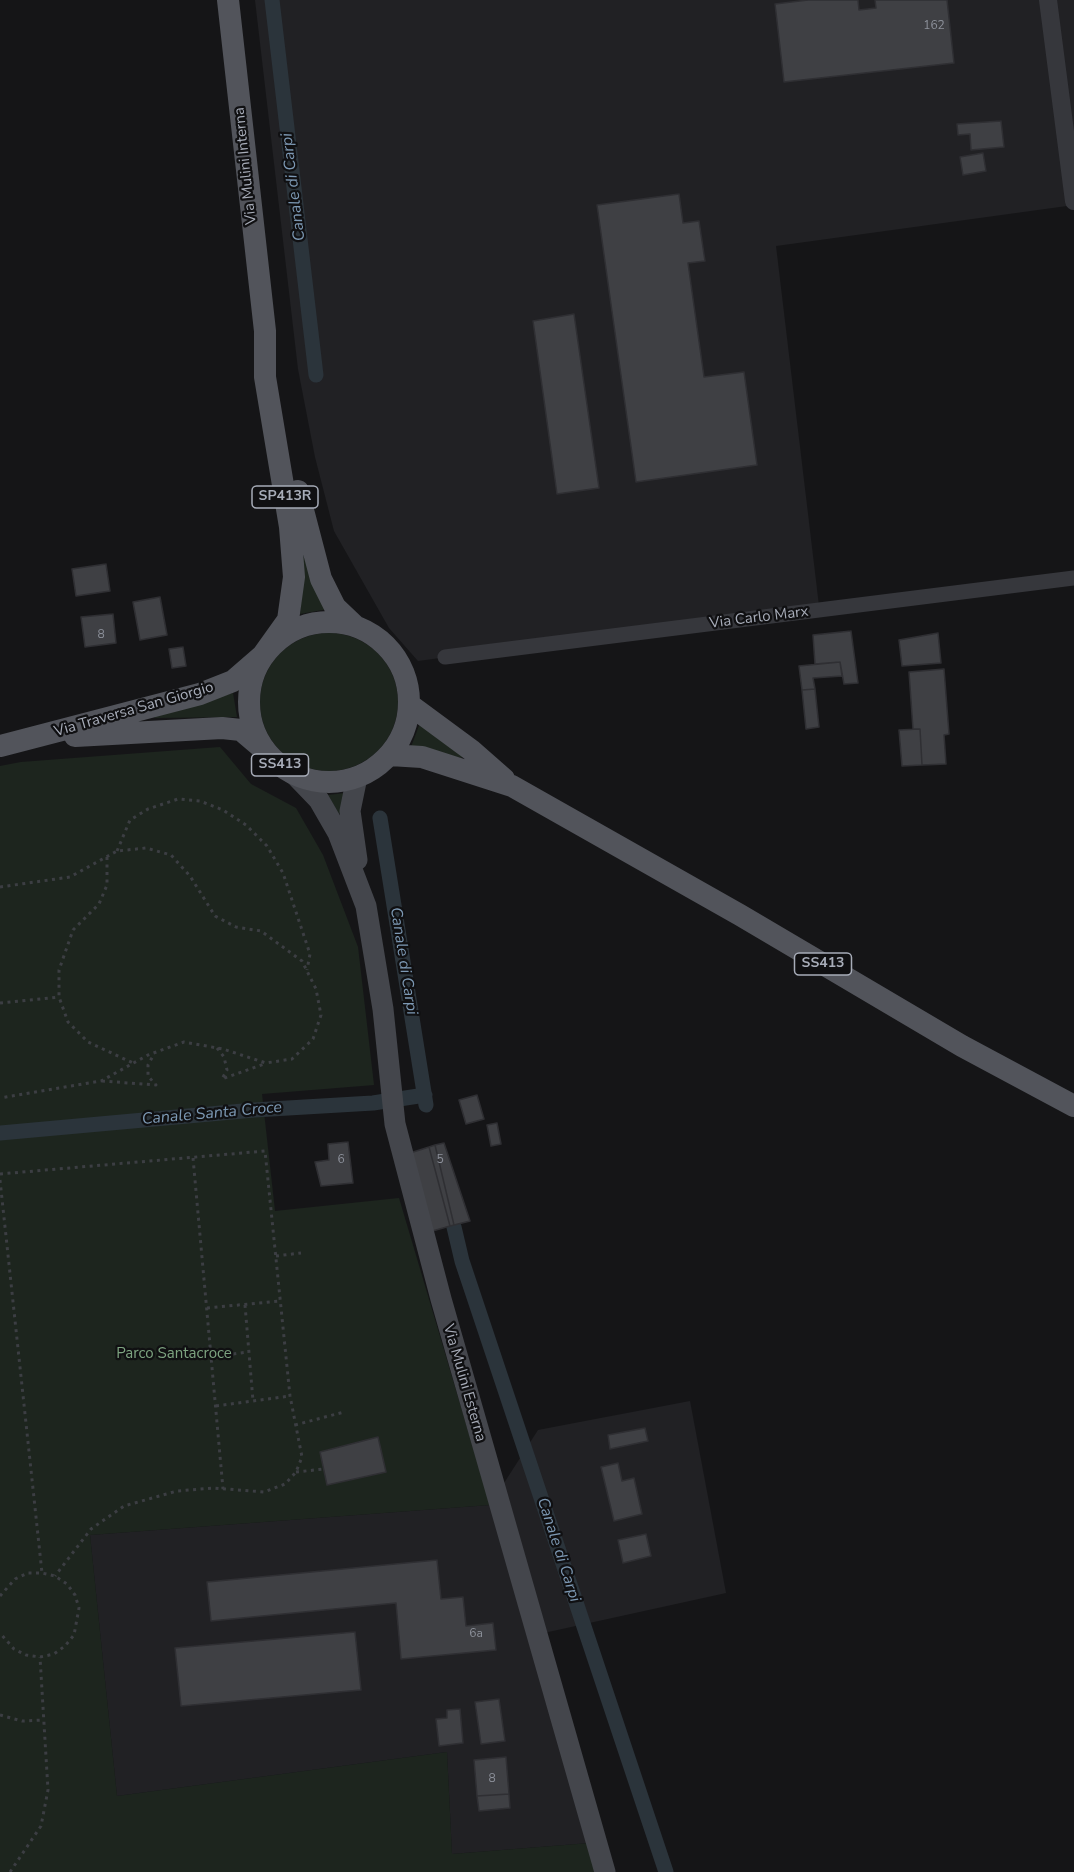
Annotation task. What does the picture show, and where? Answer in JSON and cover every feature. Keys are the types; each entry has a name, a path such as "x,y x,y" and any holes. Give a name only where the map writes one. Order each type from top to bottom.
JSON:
{"main road":[{"name":"Via Mulini Interna","path":"228,0 265,331 266,377 290,527 294,577 288,620 263,655"},
{"name":"Via Mulini Interna","path":"265,331 279,372 300,501 311,549 321,579 335,607 356,626"},
{"name":"SS413","path":"336,620 356,626 378,638 396,657 405,679 410,705 404,732 390,755 375,768 357,777 337,782 316,781 295,775 267,753 259,741 249,712 251,682 263,655 286,634 315,622 336,620"},
{"name":"Via Traversa San Giorgio","path":"0,746 32,740 142,708 200,694 233,681 263,655"},
{"name":"SS413","path":"410,705 471,750 512,786"},
{"name":"Via Traversa San Giorgio","path":"32,740 222,728 241,730 267,753"},
{"name":"SS413","path":"390,755 422,757 512,786 740,915 962,1046 1074,1106"},
{"name":"Via Mulini Esterna","path":"295,775 319,800 338,833 361,887"},
{"name":"Via Mulini Esterna","path":"357,777 350,811 361,887 373,932 395,1124 444,1310 605,1872"}],"street":[{"path":"1048,0 1071,150 1074,201"},
{"name":"Via Carlo Marx","path":"445,657 1074,578"}],"path":[{"path":"117,851 130,820 148,809 178,799 200,801 223,810 246,825 267,846 283,873 310,954 307,971"},
{"path":"0,887 70,876 117,851 146,848 171,855 190,876 215,916 236,927 261,931 302,962 316,989 321,1015 313,1039 292,1059 266,1063 222,1079 227,1070 224,1057 216,1047"},
{"path":"107,857 107,885 99,904 73,930 59,970 59,997 68,1022 88,1042 109,1054 133,1063"},
{"path":"0,1003 59,997"},
{"path":"100,1081 154,1053 184,1042 216,1047 266,1063"},
{"path":"0,1098 100,1081 156,1085 148,1076 148,1065 154,1053"},
{"path":"0,1174 265,1151 290,1396 302,1457 296,1472 285,1484 264,1492 223,1489 177,1491 124,1506 91,1529 55,1576"},
{"path":"193,1158 223,1489"},
{"path":"0,1180 42,1573"},
{"path":"276,1256 301,1253"},
{"path":"207,1308 280,1301"},
{"path":"245,1305 253,1401"},
{"path":"212,1357 249,1352"},
{"path":"216,1406 290,1396"},
{"path":"295,1425 344,1412"},
{"path":"296,1472 324,1469"},
{"path":"0,1596 15,1579 28,1573 42,1573 55,1576 67,1584 80,1608 79,1622 74,1635 65,1646 54,1653 40,1657 26,1655 14,1649 0,1633"},
{"path":"10,1872 41,1826 48,1790 40,1657"},
{"path":"0,1715 22,1721 44,1720"}],"shaded area":[{"path":"255,0 1074,0 1074,205 776,246 819,606 418,661 389,628 334,531 315,457 298,369"},
{"path":"690,1401 726,1593 530,1636 590,1843 452,1854 447,1752 117,1796 90,1535 490,1505 538,1430"}],"green space":[{"path":"301,550 328,609 300,614 303,581"},
{"path":"329,633 355,638 378,653 393,676 398,702 393,728 378,751 355,766 329,771 303,766 280,751 265,728 260,702 265,676 280,653 303,638"},
{"path":"233,693 237,717 155,718 154,715"},
{"path":"420,723 464,755 461,758 411,747"},
{"name":"Parco Santacroce","path":"220,747 251,784 296,808 323,855 358,947 374,1085 262,1094 275,1211 399,1198 490,1505 90,1535 117,1796 447,1752 452,1854 590,1843 598,1872 0,1872 0,766 21,762"},
{"path":"345,793 341,812 339,814 328,795"}],"building":[{"path":"808,0 858,0 859,10 876,8 875,0 947,0 954,63 784,82 775,4"},
{"path":"1001,121 1004,147 971,150 970,134 958,135 957,124"},
{"path":"983,153 986,171 963,175 960,157"},
{"path":"679,194 683,223 699,221 705,261 688,263 704,377 744,372 757,465 636,482 597,205"},
{"path":"574,314 599,488 557,494 533,321"},
{"path":"106,564 110,591 76,596 72,569"},
{"path":"160,597 167,635 140,640 133,602"},
{"path":"113,614 116,643 85,647 81,617"},
{"path":"851,631 858,683 844,684 840,662 815,664 813,635"},
{"path":"938,633 941,663 902,666 899,640"},
{"path":"183,647 186,666 172,668 169,649"},
{"path":"840,662 842,676 813,678 815,689 802,690 799,666"},
{"path":"944,669 949,734 944,735 946,764 922,765 920,729 913,729 909,672"},
{"path":"815,689 819,727 806,729 802,690"},
{"path":"920,729 922,765 902,766 899,730"},
{"path":"477,1095 484,1119 466,1124 459,1100"},
{"path":"497,1123 501,1144 491,1146 487,1125"},
{"path":"348,1142 353,1183 321,1186 315,1162 329,1160 328,1144"},
{"path":"444,1143 470,1221 454,1225 435,1145"},
{"path":"435,1145 454,1225 450,1226 429,1147"},
{"path":"429,1147 450,1226 429,1232 407,1154"},
{"path":"645,1428 648,1441 610,1449 608,1435"},
{"path":"378,1437 386,1472 327,1485 320,1452"},
{"path":"618,1463 622,1481 634,1478 642,1514 614,1521 601,1467"},
{"path":"646,1534 651,1556 623,1563 618,1540"},
{"path":"437,1560 441,1599 463,1597 466,1626 493,1623 496,1650 401,1659 396,1603 211,1621 207,1582"},
{"path":"355,1632 361,1690 181,1706 175,1648"},
{"path":"499,1699 505,1741 481,1744 475,1702"},
{"path":"460,1709 463,1743 439,1746 436,1719 447,1718 447,1710"},
{"path":"506,1757 509,1794 477,1796 474,1760"},
{"path":"509,1794 510,1808 479,1811 477,1796"}],"waterway":[{"name":"Canale di Carpi","path":"272,0 316,375"},
{"name":"Canale di Carpi","path":"380,818 426,1105"},
{"name":"Canale Santa Croce","path":"0,1133 254,1110 373,1103 425,1095"},
{"name":"Canale di Carpi","path":"454,1227 462,1261 666,1872"}]}
